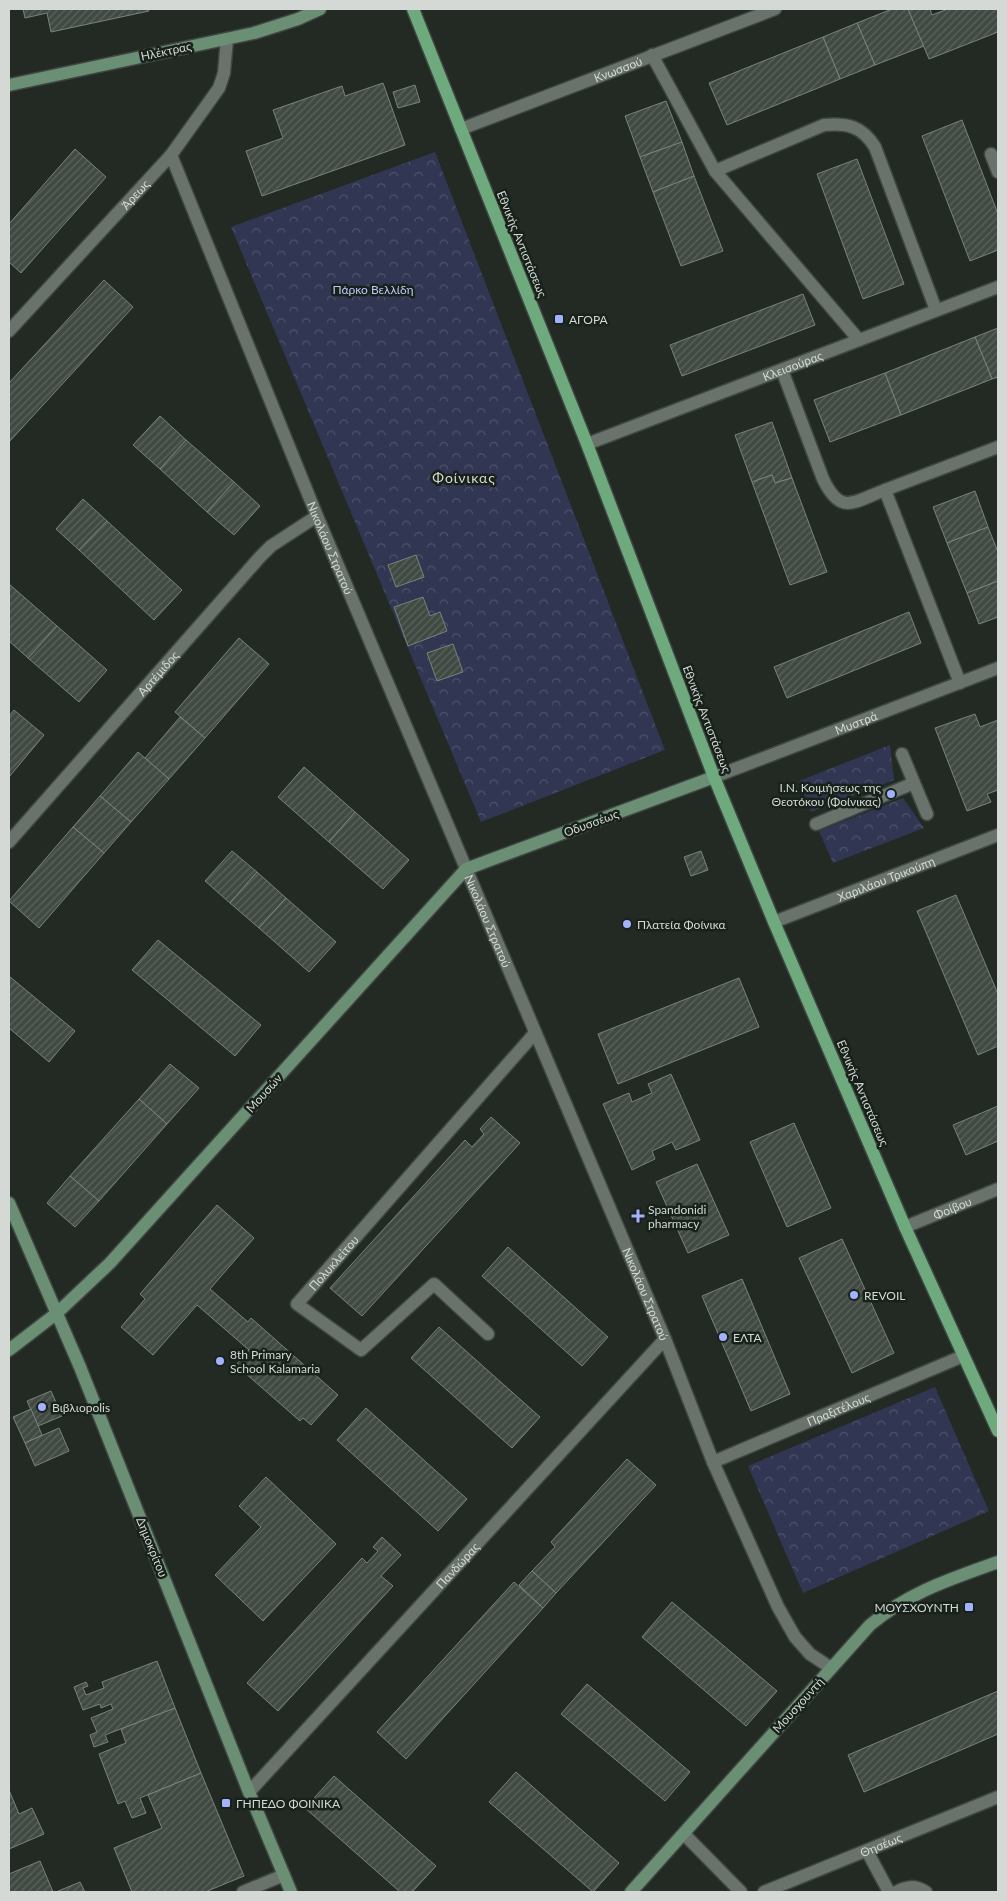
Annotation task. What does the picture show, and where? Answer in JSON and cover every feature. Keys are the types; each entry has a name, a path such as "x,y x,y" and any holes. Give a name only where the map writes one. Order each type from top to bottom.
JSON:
{"main road":[{"name":"Ηλέκτρας","path":"9,85 274,28 320,9"},
{"name":"Εθνικής Αντιστάσεως","path":"413,9 587,444 714,777 774,922 906,1226 998,1431"},
{"name":"Οδυσσέως","path":"466,869 714,777"},
{"name":"Μουσών","path":"9,1350 57,1313 110,1264 466,869"},
{"name":"Δημοκρίτου","path":"9,1203 80,1367 291,1892"},
{"name":"Μουσχουντή","path":"631,1892 870,1625 898,1603 928,1588 998,1562"}],"street":[{"name":"Κνωσσού","path":"461,129 775,9"},
{"name":"Άρεως","path":"9,331 172,155 219,88 224,73 227,39"},
{"path":"652,55 715,171 859,340"},
{"path":"715,171 824,125 840,124 857,129 868,135 875,147 936,310"},
{"path":"991,154 998,172"},
{"name":"Νικολάου Στρατού","path":"172,155 317,516 665,1339 713,1462 778,1607 795,1637 810,1654 831,1668"},
{"name":"Κλεισούρας","path":"587,444 998,287"},
{"path":"782,370 823,479 832,496 839,502 848,504 998,446"},
{"path":"885,490 960,683"},
{"name":"Αρτέμιδος","path":"9,842 260,557 271,546 317,516"},
{"name":"Μυστρά","path":"714,777 998,668"},
{"path":"902,754 928,814"},
{"path":"816,824 914,783"},
{"name":"Χαριλάου Τρικούπη","path":"774,922 998,835"},
{"name":"Πολυκλείτου","path":"488,1334 434,1284 361,1350 297,1304 535,1033"},
{"name":"Φοίβου","path":"906,1226 998,1189"},
{"name":"Πανδώρας","path":"250,1792 665,1339"},
{"name":"Πραξιτέλους","path":"713,1462 963,1356"},
{"name":"Θησέως","path":"764,1892 998,1797"},
{"path":"684,1834 741,1892"},
{"path":"867,1851 889,1892"},
{"path":"243,1892 284,1875"},
{"path":"896,1892 910,1886 926,1892"}],"green space":[{"name":"Πάρκο Βελλίδη","path":"435,152 665,750 481,822 231,227"},
{"path":"890,745 894,780 811,812 799,781"},
{"path":"903,798 924,828 833,863 819,831"},
{"path":"935,1387 989,1511 803,1593 748,1466"}],"building":[{"path":"23,9 148,9 149,11 51,32 47,13 25,18"},
{"path":"892,9 908,9 924,46 875,65 857,23"},
{"path":"908,9 930,9 932,15 948,9 998,9 998,32 929,59"},
{"path":"857,23 875,65 840,79 823,37"},
{"path":"823,37 840,79 727,125 709,83"},
{"path":"383,83 405,145 262,196 246,151 283,138 273,110 342,86 345,96"},
{"path":"415,85 420,102 398,108 393,92"},
{"path":"666,101 682,142 640,157 625,116"},
{"path":"962,120 998,214 998,250 970,261 922,136"},
{"path":"682,142 694,176 653,192 640,157"},
{"path":"75,149 106,177 21,273 9,262 9,224"},
{"path":"857,159 904,284 863,299 817,174"},
{"path":"694,176 723,251 681,266 653,192"},
{"path":"104,280 133,307 9,442 9,383"},
{"path":"803,294 815,325 682,376 670,345"},
{"path":"998,328 998,377 992,379 975,337"},
{"path":"975,337 992,379 901,415 885,373"},
{"path":"885,373 901,415 830,442 814,400"},
{"path":"160,416 186,440 160,469 133,445"},
{"path":"772,422 792,478 775,483 772,475 752,482 735,435"},
{"path":"186,440 234,482 207,512 160,469"},
{"path":"772,475 775,483 792,478 827,572 790,585 752,482"},
{"path":"234,482 260,506 234,535 207,512"},
{"path":"975,491 988,527 947,543 933,507"},
{"path":"83,499 107,521 79,550 56,529"},
{"path":"107,521 182,590 154,620 79,550"},
{"path":"988,527 998,552 998,581 967,593 947,543"},
{"path":"416,555 424,577 396,587 388,565"},
{"path":"998,581 998,617 979,624 967,593"},
{"path":"9,584 57,626 28,658 9,641"},
{"path":"423,597 430,616 440,612 447,631 408,646 394,607"},
{"path":"909,612 921,643 787,698 774,667"},
{"path":"57,626 107,670 79,702 28,658"},
{"path":"239,638 269,664 205,738 175,712"},
{"path":"453,644 463,672 437,681 427,653"},
{"path":"14,710 44,735 9,777 9,716"},
{"path":"975,714 980,727 998,720 998,790 987,794 991,802 967,811 935,728"},
{"path":"180,717 205,738 169,779 145,758"},
{"path":"138,752 169,779 131,822 100,796"},
{"path":"304,767 355,812 329,842 278,797"},
{"path":"100,796 131,822 104,853 73,827"},
{"path":"355,812 409,860 383,889 329,842"},
{"path":"73,827 104,853 39,928 9,901"},
{"path":"232,851 257,872 230,903 205,881"},
{"path":"701,851 708,870 691,876 684,857"},
{"path":"257,872 286,898 259,928 230,903"},
{"path":"956,895 998,994 998,1046 978,1055 917,911"},
{"path":"286,898 336,942 309,972 259,928"},
{"path":"158,940 261,1025 235,1056 132,970"},
{"path":"9,976 75,1031 49,1062 9,1028"},
{"path":"739,978 759,1027 618,1084 598,1034"},
{"path":"170,1064 199,1088 167,1124 139,1099"},
{"path":"671,1074 700,1140 676,1150 672,1142 652,1151 655,1159 632,1170 603,1104 629,1093 632,1102 652,1093 648,1084"},
{"path":"139,1099 167,1124 99,1201 70,1176"},
{"path":"998,1106 998,1141 966,1155 953,1125"},
{"path":"491,1117 520,1143 362,1316 330,1288 465,1140 472,1147 484,1134 480,1129"},
{"path":"794,1123 831,1208 787,1227 750,1142"},
{"path":"697,1164 729,1235 688,1253 656,1182"},
{"path":"70,1176 99,1201 75,1227 47,1203"},
{"name":"8th Primary School Kalamaria","path":"217,1205 254,1238 210,1289 248,1322 251,1318 338,1395 311,1425 303,1418 300,1421 236,1365 249,1350 197,1305 153,1355 121,1327 145,1299 140,1294"},
{"path":"842,1239 894,1353 852,1373 799,1258"},
{"path":"508,1247 608,1337 582,1366 482,1276"},
{"path":"742,1279 790,1394 751,1411 702,1296"},
{"path":"439,1327 540,1417 512,1448 411,1358"},
{"path":"51,1391 62,1416 38,1426 27,1401"},
{"path":"366,1408 467,1499 438,1531 337,1440"},
{"path":"31,1409 42,1435 25,1443 13,1417"},
{"path":"59,1428 69,1451 35,1466 25,1443"},
{"path":"627,1459 656,1485 556,1593 532,1571 555,1547 551,1542"},
{"path":"266,1477 336,1544 263,1621 215,1575 261,1527 239,1506"},
{"path":"382,1537 401,1555 381,1576 393,1586 278,1711 247,1683 362,1558 367,1563 378,1551 373,1547"},
{"path":"532,1571 556,1593 543,1608 519,1585"},
{"path":"514,1582 543,1608 406,1759 377,1732"},
{"path":"672,1602 777,1691 746,1726 642,1637"},
{"path":"157,1661 175,1708 105,1735 108,1742 94,1747 90,1735 97,1732 91,1718 113,1709 111,1704 101,1708 100,1704 83,1710 74,1687 86,1682 88,1686 83,1688 86,1695 104,1688 102,1682"},
{"path":"587,1684 690,1772 665,1801 561,1714"},
{"path":"998,1691 998,1734 864,1792 848,1755"},
{"path":"175,1708 201,1773 140,1798 146,1813 132,1818 125,1801 118,1804 99,1754 126,1743 121,1729"},
{"path":"516,1772 619,1863 593,1892 489,1802"},
{"path":"201,1773 244,1876 205,1892 132,1892 114,1848 162,1828 148,1795"},
{"path":"334,1776 436,1866 412,1892 400,1892 305,1808"},
{"path":"9,1790 19,1814 32,1808 44,1834 9,1849"},
{"path":"40,1861 53,1892 9,1892 9,1874"},
{"path":"80,1882 85,1892 56,1892"}],"place":[{"name":"ΑΓΟΡΑ","path":"559,319"},
{"name":"Ι.Ν. Κοιμήσεως της Θεοτόκου (Φοίνικας)","path":"891,794"},
{"name":"Πλατεία Φοίνικα","path":"627,924"},
{"name":"Spandonidi pharmacy","path":"638,1216"},
{"name":"REVOIL","path":"854,1295"},
{"name":"ΕΛΤΑ","path":"723,1337"},
{"name":"8th Primary School Kalamaria","path":"220,1361"},
{"name":"Βιβλιοpolis","path":"42,1407"},
{"name":"ΜΟΥΣΧΟΥΝΤΗ","path":"969,1607"},
{"name":"ΓΗΠΕΔΟ ΦΟΙΝΙΚΑ","path":"226,1803"}],"district":[{"name":"Φοίνικας","path":"464,477"}]}
